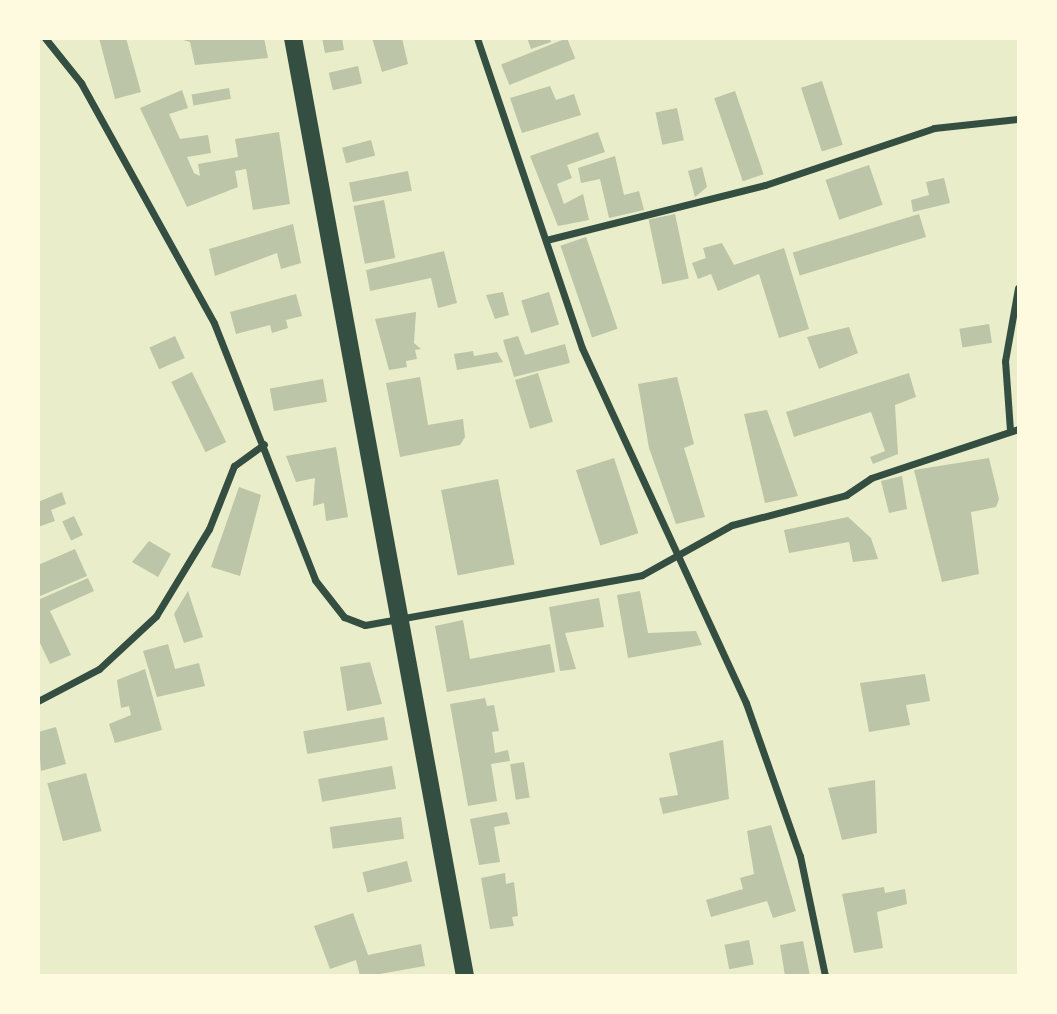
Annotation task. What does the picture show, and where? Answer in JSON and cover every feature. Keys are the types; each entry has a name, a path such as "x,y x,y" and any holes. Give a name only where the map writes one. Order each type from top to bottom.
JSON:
{"main road":[{"path":"293,38 465,975"}],"street":[{"path":"45,38 81,83 214,323 328,601 365,625 642,575 679,549 732,525 846,495 870,478 1014,429 1005,361 1018,288"},
{"path":"477,38 582,348 679,549 771,770 800,856 825,975"},
{"path":"546,240 765,185 934,128 1018,119"},
{"path":"38,701 99,668 156,616 209,529 234,466 264,444"}],"building":[{"path":"99,38 126,38 141,92 115,99"},
{"path":"177,38 264,38 268,58 195,65 190,42"},
{"path":"322,38 342,38 344,50 325,53"},
{"path":"372,38 402,38 408,64 382,72"},
{"path":"527,38 550,38 551,42 531,49"},
{"path":"567,38 575,58 509,85 501,65"},
{"path":"358,66 362,84 333,90 329,73"},
{"path":"822,81 843,145 822,152 801,88"},
{"path":"550,86 556,100 574,94 581,115 522,133 510,98"},
{"path":"229,88 231,99 193,105 192,95"},
{"path":"182,90 188,108 169,114 180,139 208,135 211,153 187,157 194,173 200,176 198,164 238,157 235,139 279,132 290,204 253,210 246,169 235,171 238,187 187,207 140,108"},
{"path":"735,91 764,174 743,181 714,98"},
{"path":"677,108 684,140 662,145 655,113"},
{"path":"598,132 605,152 567,165 572,178 557,184 564,204 583,194 589,220 558,226 530,156"},
{"path":"371,140 375,155 346,163 342,148"},
{"path":"615,156 624,195 639,191 644,210 609,218 600,179 581,183 578,168"},
{"path":"869,165 883,205 839,220 826,180"},
{"path":"702,167 707,187 695,197 688,171"},
{"path":"408,171 412,191 353,202 349,182"},
{"path":"944,178 950,203 913,212 911,200 929,195 926,182"},
{"path":"384,200 395,258 365,264 354,206"},
{"path":"675,214 689,279 662,284 649,220"},
{"path":"919,214 926,237 800,276 793,253"},
{"path":"293,224 301,263 281,269 277,253 215,276 209,249"},
{"path":"586,237 618,329 592,338 560,246"},
{"path":"722,243 734,265 784,248 809,329 779,338 759,274 718,291 711,274 698,279 692,263 706,258 703,248"},
{"path":"444,251 457,303 438,308 431,278 370,291 366,270"},
{"path":"503,292 509,315 495,319 486,295"},
{"path":"549,292 559,325 531,333 521,300"},
{"path":"296,294 302,316 286,320 288,328 272,333 270,325 236,334 230,312"},
{"path":"416,312 414,343 421,349 415,350 417,359 406,361 407,367 389,370 375,319"},
{"path":"989,324 992,343 962,347 959,329"},
{"path":"849,327 858,353 819,369 807,337"},
{"path":"175,336 185,358 159,369 149,347"},
{"path":"518,336 525,355 565,344 570,363 514,377 503,340"},
{"path":"473,351 474,356 497,352 503,362 457,370 454,354"},
{"path":"192,372 226,442 206,452 171,382"},
{"path":"538,373 553,422 530,429 515,380"},
{"path":"909,373 916,397 895,405 898,454 873,464 870,457 885,451 871,412 794,437 786,412"},
{"path":"420,377 428,425 463,419 465,437 460,445 400,457 386,383"},
{"path":"677,377 694,444 684,448 705,517 676,524 649,448 638,384"},
{"path":"323,379 327,402 274,411 270,388"},
{"path":"767,410 798,496 765,503 744,414"},
{"path":"336,447 348,517 326,521 324,503 313,506 315,478 296,482 286,456"},
{"path":"614,458 638,533 600,545 576,470"},
{"path":"989,458 999,499 996,507 971,512 979,574 942,582 914,470"},
{"path":"902,476 907,509 889,513 881,481"},
{"path":"498,479 515,564 458,575 441,490"},
{"path":"239,487 261,495 240,576 211,567"},
{"path":"62,492 66,504 51,510 55,521 38,527 38,502"},
{"path":"74,516 83,535 71,541 62,521"},
{"path":"848,517 871,538 878,559 853,562 849,542 789,553 784,530"},
{"path":"149,541 171,554 158,577 132,562"},
{"path":"75,549 87,576 38,597 38,565"},
{"path":"88,578 94,591 50,611 71,655 50,664 38,639 38,600"},
{"path":"188,591 203,637 184,643 174,614"},
{"path":"640,591 648,633 696,631 702,645 628,658 617,595"},
{"path":"599,598 604,627 565,633 576,669 560,671 549,607"},
{"path":"463,620 470,659 550,644 555,672 447,692 435,626"},
{"path":"168,644 175,669 199,663 205,686 157,697 143,651"},
{"path":"370,662 382,704 347,711 340,667"},
{"path":"145,669 162,730 115,743 109,724 131,715 129,706 121,708 117,680"},
{"path":"925,674 930,701 906,705 910,725 869,732 860,683"},
{"path":"485,698 487,706 494,705 499,731 492,732 495,753 508,750 510,761 491,764 497,801 468,806 450,704"},
{"path":"384,717 388,740 307,754 303,731"},
{"path":"56,727 66,764 41,771 38,732"},
{"path":"723,740 729,799 663,814 659,798 678,795 669,753"},
{"path":"524,762 530,798 516,800 510,764"},
{"path":"392,766 396,789 322,802 318,779"},
{"path":"86,773 102,831 63,841 47,783"},
{"path":"875,780 877,833 842,840 828,788"},
{"path":"507,812 510,824 494,827 500,862 479,865 470,819"},
{"path":"401,817 404,839 333,849 330,827"},
{"path":"771,825 796,911 773,918 767,901 711,917 706,900 743,889 740,878 754,874 747,831"},
{"path":"407,861 412,881 367,893 362,872"},
{"path":"505,873 506,884 514,882 518,916 512,917 514,926 490,929 481,878"},
{"path":"884,887 885,893 905,889 907,904 877,912 883,948 854,953 842,894"},
{"path":"353,913 368,955 421,944 425,966 368,976 360,976 356,960 330,969 314,926"},
{"path":"749,940 754,965 729,969 724,945"},
{"path":"803,941 810,976 785,976 780,945"}]}
